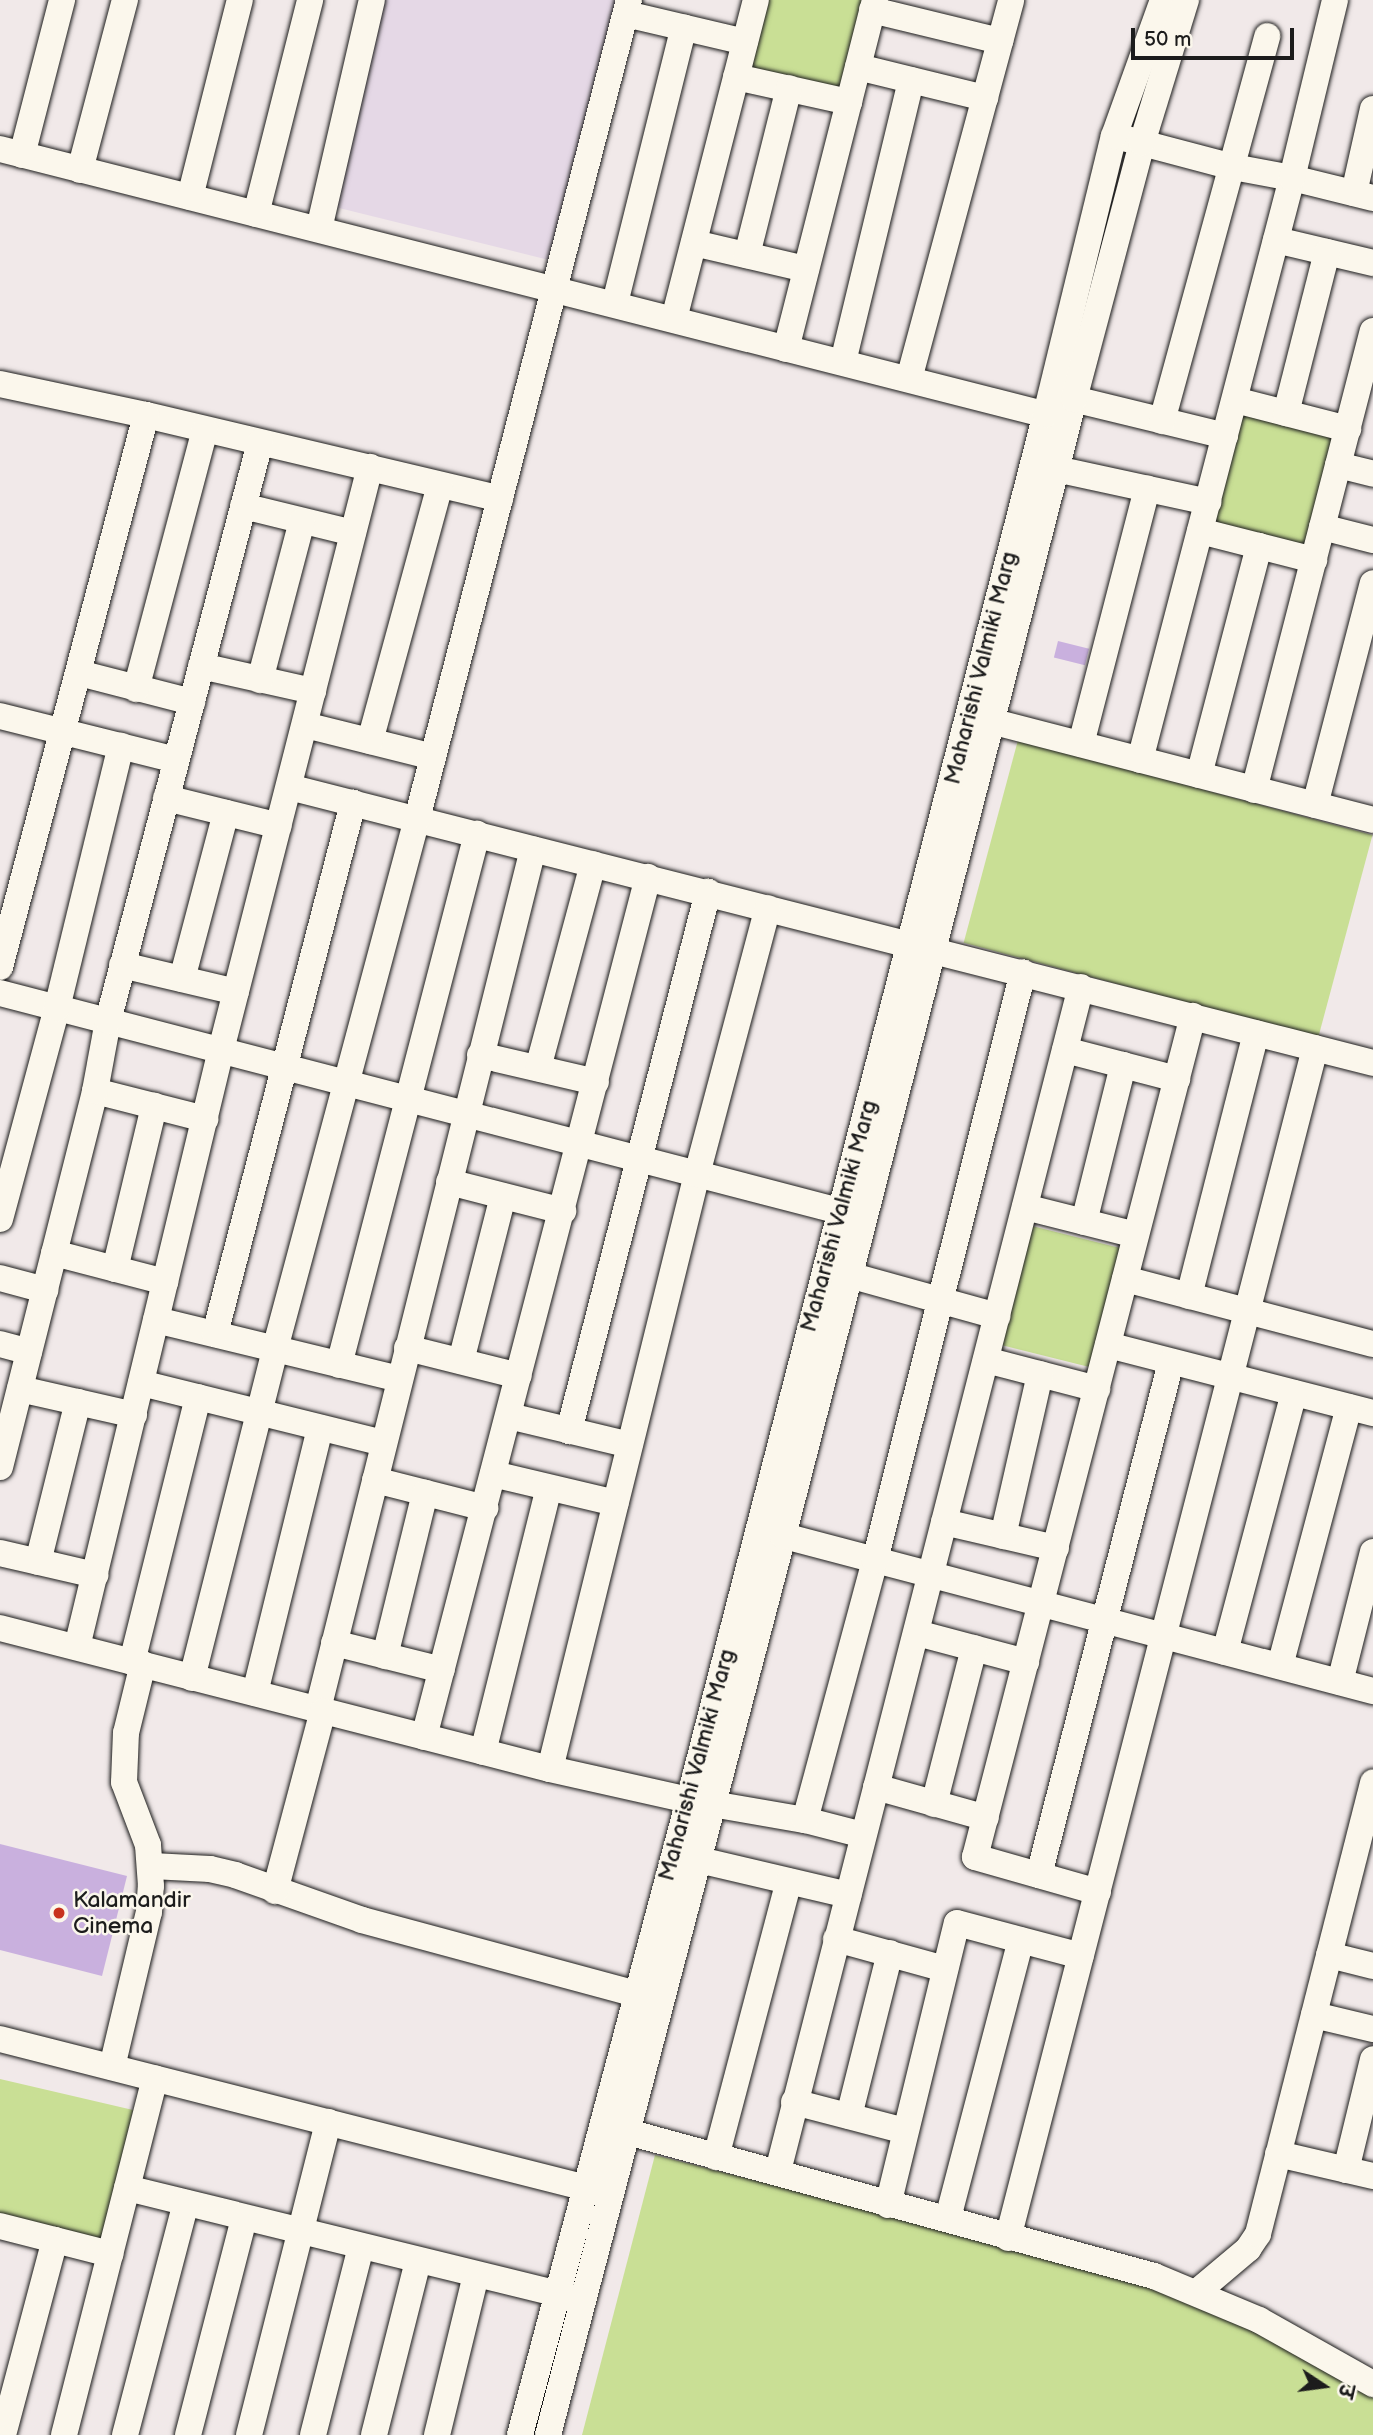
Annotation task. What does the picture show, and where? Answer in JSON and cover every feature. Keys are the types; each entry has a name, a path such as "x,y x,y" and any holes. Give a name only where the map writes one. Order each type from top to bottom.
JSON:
{"street":[{"path":"62,0 11,152 909,379 1060,407 1161,421 1225,436"},
{"path":"80,170 125,0"},
{"path":"190,197 240,0"},
{"path":"256,214 310,0"},
{"path":"319,229 372,0"},
{"path":"674,319 756,0"},
{"path":"909,379 1011,0"},
{"name":"Maharishi Valmiki Marg","path":"979,718 1056,469 1060,407 1114,136 1163,0"},
{"name":"Maharishi Valmiki Marg","path":"520,2435 637,1994 685,1857 701,1802 1060,407 1186,0"},
{"path":"1140,760 1292,178 1335,0"},
{"path":"786,349 873,5 933,12 1000,41"},
{"path":"192,1678 275,1349 417,819 628,7 684,27 745,42"},
{"path":"615,303 684,27"},
{"path":"1161,421 1267,36"},
{"path":"858,67 985,98"},
{"path":"736,77 849,102"},
{"path":"843,362 911,80"},
{"path":"747,255 789,89"},
{"path":"1114,136 1233,167 1292,178 1363,196 1373,109"},
{"path":"1276,240 1373,263"},
{"path":"694,243 806,269"},
{"path":"1286,413 1327,252"},
{"path":"1254,790 1373,331"},
{"path":"0,384 146,415 500,499"},
{"path":"1234,400 1348,429"},
{"path":"0,967 146,415"},
{"path":"136,689 205,430"},
{"path":"0,1467 95,1091 107,1021 260,443"},
{"path":"1338,465 1373,474"},
{"path":"77,1647 221,1051 370,467"},
{"path":"1056,469 1208,502"},
{"path":"370,741 440,485"},
{"path":"1081,744 1147,488"},
{"path":"243,506 353,533"},
{"path":"260,680 302,521"},
{"path":"1322,527 1373,540"},
{"path":"1200,531 1314,560"},
{"path":"1199,775 1259,546"},
{"path":"1315,805 1373,583"},
{"path":"201,666 313,691"},
{"path":"79,673 191,702"},
{"path":"979,718 1373,820"},
{"path":"1,719 176,760"},
{"path":"305,725 433,757"},
{"path":"0,1219 57,1008 121,746"},
{"path":"289,787 1373,1063"},
{"path":"166,798 279,826"},
{"path":"215,1334 353,803"},
{"path":"183,979 226,813"},
{"path":"339,1365 477,834"},
{"path":"275,1891 321,1710 334,1643 383,1443 533,849"},
{"path":"538,1068 593,864"},
{"path":"424,1737 563,1212 648,877"},
{"path":"569,1431 708,892"},
{"path":"550,1769 697,1174 768,908"},
{"path":"122,965 236,992"},
{"path":"805,1820 875,1560 1023,972"},
{"path":"778,2171 1081,987"},
{"path":"0,993 852,1214"},
{"path":"1098,1892 975,1857 1193,1016"},
{"path":"1189,1296 1256,1033"},
{"path":"1008,2238 1315,1048"},
{"path":"1065,1050 1177,1079"},
{"path":"481,1055 596,1082"},
{"path":"1084,1222 1123,1065"},
{"path":"95,1091 205,1119"},
{"path":"115,1269 154,1106"},
{"path":"449,1182 563,1212"},
{"path":"461,1361 503,1196"},
{"path":"1025,1207 1136,1235"},
{"name":"Maharishi Valmiki Marg","path":"771,1533 849,1275 852,1214"},
{"path":"54,1253 165,1282"},
{"path":"849,1275 997,1316"},
{"path":"0,1278 45,1290"},
{"path":"1125,1279 1373,1344"},
{"path":"156,1320 400,1380"},
{"path":"0,1344 29,1352"},
{"path":"1108,1346 1361,1410 1280,1666"},
{"path":"407,1348 519,1376"},
{"path":"985,1360 1097,1389"},
{"path":"1039,1875 1171,1362"},
{"path":"1003,1536 1040,1374"},
{"path":"141,1383 383,1443"},
{"path":"20,1389 134,1415"},
{"path":"1225,1652 1294,1393"},
{"path":"112,2067 149,1912 152,1867 148,1845 124,1782 126,1733 138,1663 198,1397"},
{"path":"38,1562 78,1402"},
{"path":"509,1416 630,1445"},
{"path":"255,1693 320,1428"},
{"path":"494,1474 616,1503"},
{"path":"374,1480 485,1508"},
{"path":"484,1752 549,1488"},
{"path":"385,1656 425,1493"},
{"path":"944,1522 1056,1548"},
{"path":"771,1533 1373,1691"},
{"path":"1340,1682 1373,1552"},
{"path":"0,1553 95,1575"},
{"path":"0,1628 550,1769 701,1802 805,1820 863,1835"},
{"path":"917,1633 1026,1662"},
{"path":"334,1643 442,1670"},
{"path":"934,1804 974,1648"},
{"path":"1198,2292 1248,2249 1258,2234 1373,1782"},
{"path":"876,1787 986,1818"},
{"path":"685,1857 848,1895"},
{"name":"Maharishi Valmiki Marg","path":"548,2435 629,2132 685,1857"},
{"path":"152,1867 210,1869 362,1920 637,1994"},
{"path":"716,2157 789,1881"},
{"path":"887,2205 957,1923 1081,1956"},
{"path":"836,1939 945,1969"},
{"path":"948,2218 1021,1940"},
{"path":"849,2116 890,1953"},
{"path":"1329,1955 1373,1966"},
{"path":"1314,2015 1373,2029"},
{"path":"0,2039 611,2195"},
{"path":"1346,2170 1373,2059"},
{"path":"64,2435 155,2078"},
{"path":"794,2102 905,2130"},
{"path":"249,2435 328,2122"},
{"path":"601,2125 778,2171 887,2205 948,2218 1008,2238 1101,2260 1198,2292 1259,2320 1373,2384"},
{"path":"1278,2154 1373,2176"},
{"path":"127,2188 557,2296 584,2299"},
{"path":"125,2435 186,2203"},
{"path":"188,2435 244,2218"},
{"path":"0,2228 110,2254"},
{"path":"3,2435 55,2240"},
{"path":"313,2435 361,2247"},
{"path":"374,2435 418,2261"},
{"path":"437,2435 476,2276"}],"shaded area":[{"path":"383,0 618,0 553,261 331,206"}],"green space":[{"path":"762,0 865,0 841,97 744,72"},
{"path":"1239,409 1336,433 1307,552 1209,527"},
{"path":"1018,740 1372,835 1318,1038 964,943"},
{"path":"1028,1225 1125,1249 1095,1369 998,1344"},
{"path":"0,2079 133,2110 102,2240 0,2216"},
{"path":"655,2155 1174,2287 1373,2392 1373,2435 582,2435"}],"building":[{"path":"1058,641 1089,649 1085,665 1054,657"},
{"name":"Kalamandir Cinema","path":"0,1844 127,1876 102,1976 0,1950"}],"place":[{"name":"Kalamandir Cinema","path":"59,1913"}]}
